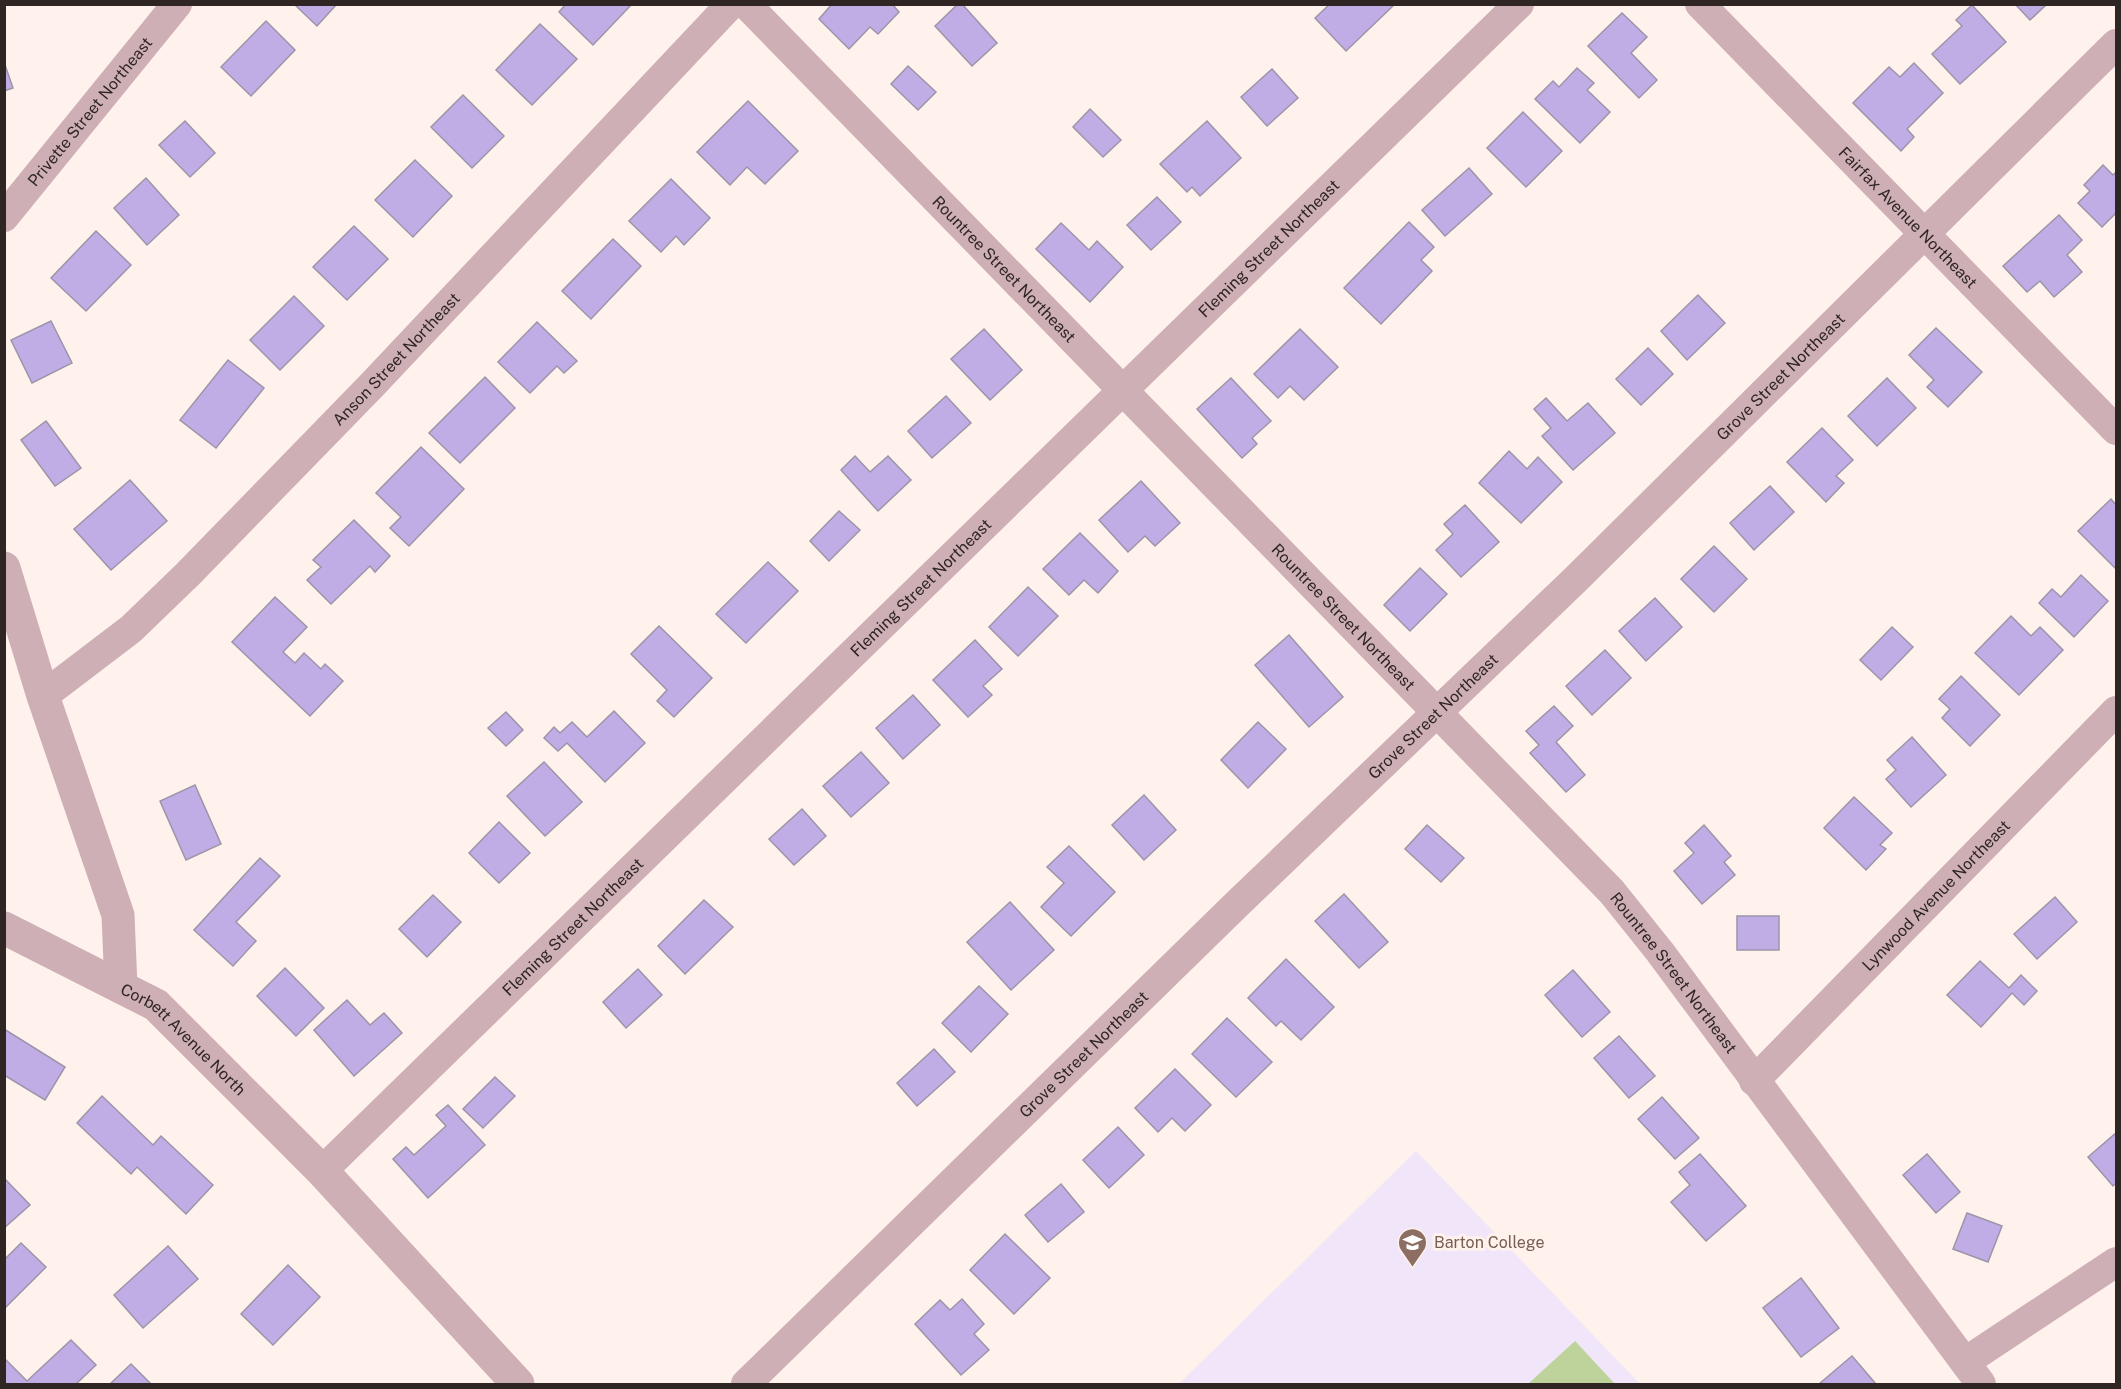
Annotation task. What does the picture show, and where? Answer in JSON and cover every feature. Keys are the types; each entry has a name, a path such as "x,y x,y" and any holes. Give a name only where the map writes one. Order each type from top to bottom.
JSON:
{"street":[{"name":"Privette Street Northeast","path":"4,217 177,4"},
{"name":"Anson Street Northeast","path":"43,696 130,629 188,574 372,385 731,4"},
{"name":"Rountree Street Northeast","path":"746,4 1612,892 1973,1373"},
{"name":"Fleming Street Northeast","path":"322,1171 1519,4"},
{"name":"Fairfax Avenue Northeast","path":"1700,4 2116,430"},
{"name":"Grove Street Northeast","path":"746,1384 1925,236 2116,44"},
{"name":"Corbett Avenue North","path":"4,568 43,696 118,915 121,987 156,1005 322,1171 518,1384"},
{"name":"Lynwood Avenue Northeast","path":"1754,1081 2116,711"},
{"path":"4,928 121,987"},
{"path":"1973,1373 2116,1262"}],"shaded area":[{"name":"Barton College","path":"1416,1151 1640,1384 1179,1384"}],"green space":[{"path":"1575,1341 1615,1384 1528,1384"}],"building":[{"path":"294,4 337,4 317,26"},
{"path":"566,4 632,4 593,45 559,12"},
{"path":"832,4 892,4 899,12 878,34 870,27 849,49 819,19"},
{"path":"958,4 962,4 997,43 972,66 935,26"},
{"path":"1330,4 1395,4 1346,51 1315,18"},
{"path":"2015,4 2047,4 2030,20"},
{"path":"1972,5 2006,42 1960,84 1932,54 1962,26 1956,20"},
{"path":"1622,13 1647,37 1631,53 1657,80 1639,98 1588,46"},
{"path":"266,21 295,50 251,96 221,67"},
{"path":"540,24 577,59 532,105 496,70"},
{"path":"4,62 13,88 4,91"},
{"path":"1914,63 1943,93 1907,129 1914,137 1901,151 1853,103 1889,67 1900,77"},
{"path":"908,66 936,92 918,110 891,84"},
{"path":"1577,68 1594,83 1587,90 1610,112 1580,143 1535,99 1553,81 1559,87"},
{"path":"1272,69 1298,98 1267,126 1241,97"},
{"path":"463,95 504,136 472,168 431,127"},
{"path":"748,101 798,151 765,184 747,167 730,185 697,152"},
{"path":"1090,109 1121,140 1103,157 1073,127"},
{"path":"1523,112 1562,151 1526,187 1487,148"},
{"path":"185,121 215,153 190,177 159,145"},
{"path":"1207,121 1241,158 1200,196 1192,187 1187,192 1160,164"},
{"path":"415,160 452,196 413,237 375,200"},
{"path":"2103,165 2113,175 2116,172 2116,213 2102,227 2078,203 2090,191 2084,185"},
{"path":"1469,168 1492,194 1445,236 1422,210"},
{"path":"146,178 179,215 147,245 114,208"},
{"path":"671,179 710,218 684,245 676,236 661,252 629,221"},
{"path":"1157,197 1181,222 1151,250 1127,225"},
{"path":"2059,215 2082,240 2067,255 2082,272 2054,297 2040,281 2027,292 2003,266"},
{"path":"1409,222 1434,247 1421,260 1432,271 1381,324 1344,288"},
{"path":"1061,223 1089,250 1097,241 1123,267 1090,302 1036,249"},
{"path":"354,226 388,259 347,300 313,267"},
{"path":"96,231 131,265 86,311 51,278"},
{"path":"613,239 641,266 591,319 562,291"},
{"path":"1698,295 1725,323 1687,360 1661,331"},
{"path":"294,296 324,326 280,370 250,340"},
{"path":"51,321 72,363 32,383 11,340"},
{"path":"537,322 577,361 564,373 557,366 530,393 498,362"},
{"path":"1936,328 1982,372 1948,407 1927,387 1934,380 1909,355"},
{"path":"984,329 1022,370 990,400 951,359"},
{"path":"1300,329 1338,367 1304,400 1290,386 1278,398 1254,374"},
{"path":"1648,348 1673,374 1641,405 1616,379"},
{"path":"228,360 264,388 216,448 180,420"},
{"path":"485,377 515,408 460,463 429,433"},
{"path":"1231,378 1271,421 1252,438 1257,444 1242,458 1197,409"},
{"path":"1887,378 1916,408 1877,446 1848,416"},
{"path":"946,396 971,423 932,458 908,431"},
{"path":"1546,398 1567,421 1588,403 1615,433 1573,470 1542,436 1551,428 1534,409"},
{"path":"46,421 81,468 55,486 21,440"},
{"path":"1822,428 1853,460 1836,476 1844,483 1826,502 1787,462"},
{"path":"421,447 464,489 409,546 390,528 401,517 376,493"},
{"path":"1509,451 1527,469 1538,457 1562,482 1521,523 1479,483"},
{"path":"855,456 870,472 888,456 911,480 878,511 841,470"},
{"path":"130,480 167,521 111,570 74,529"},
{"path":"1141,481 1180,523 1155,546 1145,536 1128,552 1099,520"},
{"path":"1770,486 1794,512 1754,550 1730,523"},
{"path":"2111,499 2116,505 2116,569 2078,531"},
{"path":"1465,505 1499,542 1461,577 1436,550 1453,534 1444,524"},
{"path":"839,511 860,530 829,561 810,541"},
{"path":"354,520 390,556 375,572 370,566 331,604 307,580 321,567 313,560"},
{"path":"1080,533 1118,571 1098,593 1084,580 1069,595 1043,569"},
{"path":"1714,546 1747,579 1714,612 1681,579"},
{"path":"768,562 798,591 746,643 716,614"},
{"path":"1420,568 1447,594 1410,631 1384,605"},
{"path":"2081,575 2108,601 2074,637 2039,603 2052,589 2061,597"},
{"path":"1028,587 1058,616 1018,656 989,627"},
{"path":"275,597 307,627 283,652 295,663 304,653 321,669 325,664 343,681 310,716 232,642"},
{"path":"1655,598 1682,627 1646,661 1619,631"},
{"path":"2011,616 2031,636 2040,627 2063,650 2019,695 1975,653"},
{"path":"659,626 712,678 674,717 657,701 667,690 631,654"},
{"path":"1892,627 1913,647 1881,680 1860,660"},
{"path":"1289,635 1343,697 1309,727 1255,665"},
{"path":"975,640 1002,669 983,686 992,695 968,717 933,680"},
{"path":"1605,650 1631,678 1592,715 1566,686"},
{"path":"1961,676 2000,715 1970,746 1942,718 1950,709 1939,699"},
{"path":"913,695 940,725 903,759 876,728"},
{"path":"1554,706 1573,726 1556,742 1585,775 1566,792 1530,753 1539,745 1526,731"},
{"path":"614,711 645,743 605,782 567,743 558,751 544,738 554,727 560,733 572,722 587,737"},
{"path":"506,712 523,730 506,746 488,728"},
{"path":"1258,722 1286,749 1248,788 1221,760"},
{"path":"1912,737 1946,775 1911,807 1886,779 1896,770 1887,760"},
{"path":"861,752 889,783 851,817 823,786"},
{"path":"544,762 582,802 545,836 507,796"},
{"path":"195,785 221,844 186,860 160,801"},
{"path":"1144,795 1176,830 1144,860 1112,825"},
{"path":"1854,797 1892,833 1880,845 1886,849 1866,870 1824,828"},
{"path":"802,809 826,836 794,865 769,839"},
{"path":"499,822 530,853 499,883 469,853"},
{"path":"1427,825 1464,858 1441,882 1405,849"},
{"path":"1704,825 1731,856 1724,862 1735,875 1702,904 1674,871 1694,853 1685,843"},
{"path":"1069,846 1115,892 1071,936 1041,907 1064,883 1047,867"},
{"path":"260,858 280,876 236,922 256,941 233,966 194,930"},
{"path":"1344,894 1388,942 1359,968 1315,921"},
{"path":"433,895 461,922 427,957 399,929"},
{"path":"2055,897 2077,922 2037,959 2014,934"},
{"path":"704,900 733,927 685,974 658,946"},
{"path":"1010,902 1054,950 1011,990 967,942"},
{"path":"1737,916 1779,916 1779,950 1737,950"},
{"path":"1286,959 1334,1007 1301,1040 1281,1021 1276,1026 1248,998"},
{"path":"1980,961 2009,988 2021,975 2037,991 2024,1005 2012,993 1981,1027 1947,995"},
{"path":"285,968 324,1008 296,1036 257,996"},
{"path":"638,969 662,995 626,1028 603,1002"},
{"path":"1573,970 1610,1012 1582,1037 1545,995"},
{"path":"979,986 1008,1014 971,1052 942,1023"},
{"path":"347,1000 370,1025 384,1013 402,1033 354,1076 314,1030"},
{"path":"1227,1018 1272,1062 1236,1097 1192,1054"},
{"path":"4,1029 65,1067 45,1100 4,1075"},
{"path":"1619,1036 1655,1076 1629,1098 1594,1058"},
{"path":"934,1049 955,1072 917,1106 897,1083"},
{"path":"1175,1069 1211,1105 1185,1131 1172,1118 1158,1132 1135,1108"},
{"path":"495,1077 515,1096 483,1128 463,1109"},
{"path":"102,1096 153,1145 161,1136 213,1185 186,1214 137,1167 131,1174 77,1123"},
{"path":"1662,1097 1699,1138 1675,1159 1638,1119"},
{"path":"448,1105 485,1145 428,1198 393,1159 406,1147 414,1155 446,1126 436,1115"},
{"path":"1118,1127 1144,1155 1109,1188 1083,1160"},
{"path":"2116,1133 2116,1183 2113,1186 2088,1157"},
{"path":"1700,1154 1746,1206 1706,1241 1671,1202 1690,1185 1679,1172"},
{"path":"1927,1154 1960,1192 1936,1213 1903,1175"},
{"path":"4,1178 30,1205 4,1228"},
{"path":"1061,1184 1084,1212 1048,1242 1025,1215"},
{"path":"1967,1213 2002,1226 1988,1262 1953,1249"},
{"path":"1005,1234 1050,1278 1014,1314 970,1270"},
{"path":"21,1243 46,1267 4,1309 4,1260"},
{"path":"168,1246 198,1279 143,1328 114,1295"},
{"path":"288,1265 320,1297 273,1345 241,1314"},
{"path":"1801,1278 1839,1328 1801,1357 1763,1308"},
{"path":"962,1299 984,1324 974,1334 989,1350 961,1375 915,1324 940,1300 950,1310"},
{"path":"71,1340 96,1365 76,1384 4,1384 4,1358 27,1381"},
{"path":"1852,1356 1876,1384 1819,1384"},
{"path":"131,1364 151,1384 110,1384"}],"place":[{"name":"Barton College","path":"1413,1268"}]}
